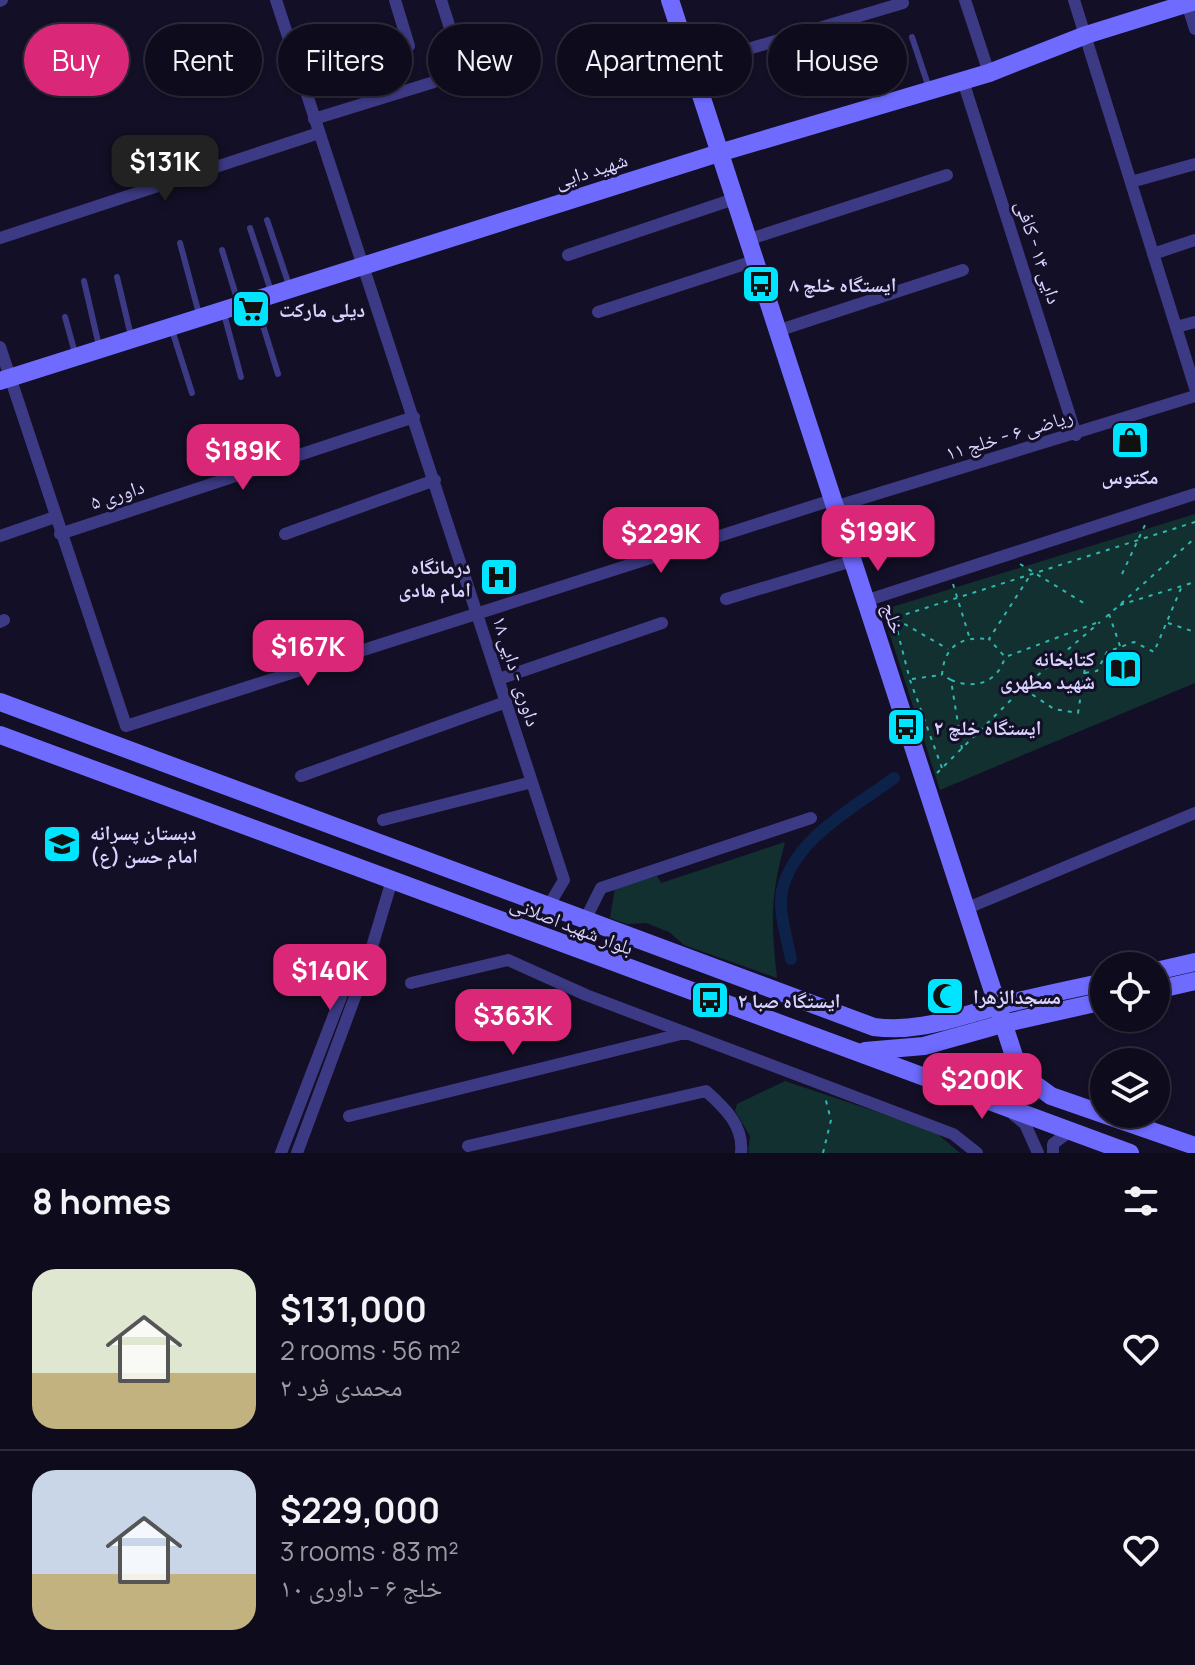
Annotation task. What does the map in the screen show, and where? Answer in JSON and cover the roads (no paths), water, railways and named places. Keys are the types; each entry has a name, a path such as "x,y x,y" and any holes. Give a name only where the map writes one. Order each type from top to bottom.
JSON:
{"main road":[{"name":"خلج","path":"670,0 678,24"},
{"name":"شهید دایی","path":"5,380 719,153 930,92 1190,1"},
{"name":"خلج","path":"701,96 999,1015"},
{"name":"بلوار شهید اصلانی","path":"0,702 874,1027 902,1031 999,1015"},
{"name":"بلوار شهید اصلانی","path":"0,735 1130,1153"},
{"path":"1170,968 1195,962"},
{"path":"1170,987 1195,981"},
{"path":"848,1050 883,1052 924,1046 999,1015 1090,986"},
{"path":"999,1015 1090,1003"},
{"path":"999,1015 1025,1077 1051,1096 1195,1146"}],"street":[{"name":"داوری - دایی ۱۸","path":"276,0 564,880 549,905"},
{"path":"395,0 402,24"},
{"path":"441,0 449,24"},
{"path":"965,0 989,73"},
{"path":"1074,0 1195,388"},
{"path":"1190,1 1195,29"},
{"path":"752,48 903,3"},
{"name":"دایی ۱۴ - کافی","path":"963,81 1076,435"},
{"path":"314,119 428,84"},
{"path":"0,238 319,133"},
{"path":"1131,182 1195,164"},
{"path":"747,240 947,175"},
{"path":"568,255 734,199"},
{"path":"1153,254 1195,240"},
{"path":"598,312 754,261"},
{"path":"777,331 963,270"},
{"path":"1176,327 1195,322"},
{"path":"0,347 5,380 60,534"},
{"name":"ریاضی ۶ - خلج ۱۱","path":"60,534 126,726 833,504 1076,435 1195,396"},
{"name":"داوری ۵","path":"60,534 414,417"},
{"path":"285,534 435,480"},
{"path":"865,601 1195,494"},
{"path":"0,536 55,517"},
{"path":"726,599 852,561"},
{"path":"499,679 662,623"},
{"path":"301,776 506,702"},
{"path":"383,820 532,782"},
{"path":"965,909 1195,813"},
{"path":"586,918 601,888 811,818"},
{"path":"297,1153 366,967 392,880"},
{"path":"411,983 508,960 685,1033 953,1134 977,1153"},
{"path":"281,1153 354,963 366,967"},
{"path":"349,1116 685,1033"},
{"path":"468,1146 706,1091 730,1113 743,1141 741,1153"},
{"path":"1005,1108 1025,1124 1038,1153"},
{"path":"1053,1153 1053,1144 1070,1131"}],"lane":[{"path":"912,37 930,92"},
{"path":"874,96 878,108"},
{"path":"267,220 290,289"},
{"path":"241,377 250,228"},
{"path":"180,243 200,317"},
{"path":"222,250 278,374"},
{"path":"117,277 132,339"},
{"path":"84,281 100,349"},
{"path":"65,317 76,357"},
{"path":"170,327 192,393"}],"waterway":[{"path":"791,959 781,907 782,891 789,872 812,840 894,778"}],"place":[{"name":"ایستگاه خلچ ۸","path":"761,284"},
{"name":"دیلی مارکت","path":"251,309"},
{"name":"مکتوس","path":"1130,440"},
{"name":"درمانگاه امام هادی","path":"499,577"},
{"name":"کتابخانه شهید مطهری","path":"1123,669"},
{"name":"ایستگاه خلچ ۲","path":"906,727"},
{"name":"دبستان پسرانه امام حسن (ع)","path":"62,844"},
{"name":"مسجدالزهرا","path":"945,996"},
{"name":"ایستگاه صبا ۲","path":"710,1000"}]}
